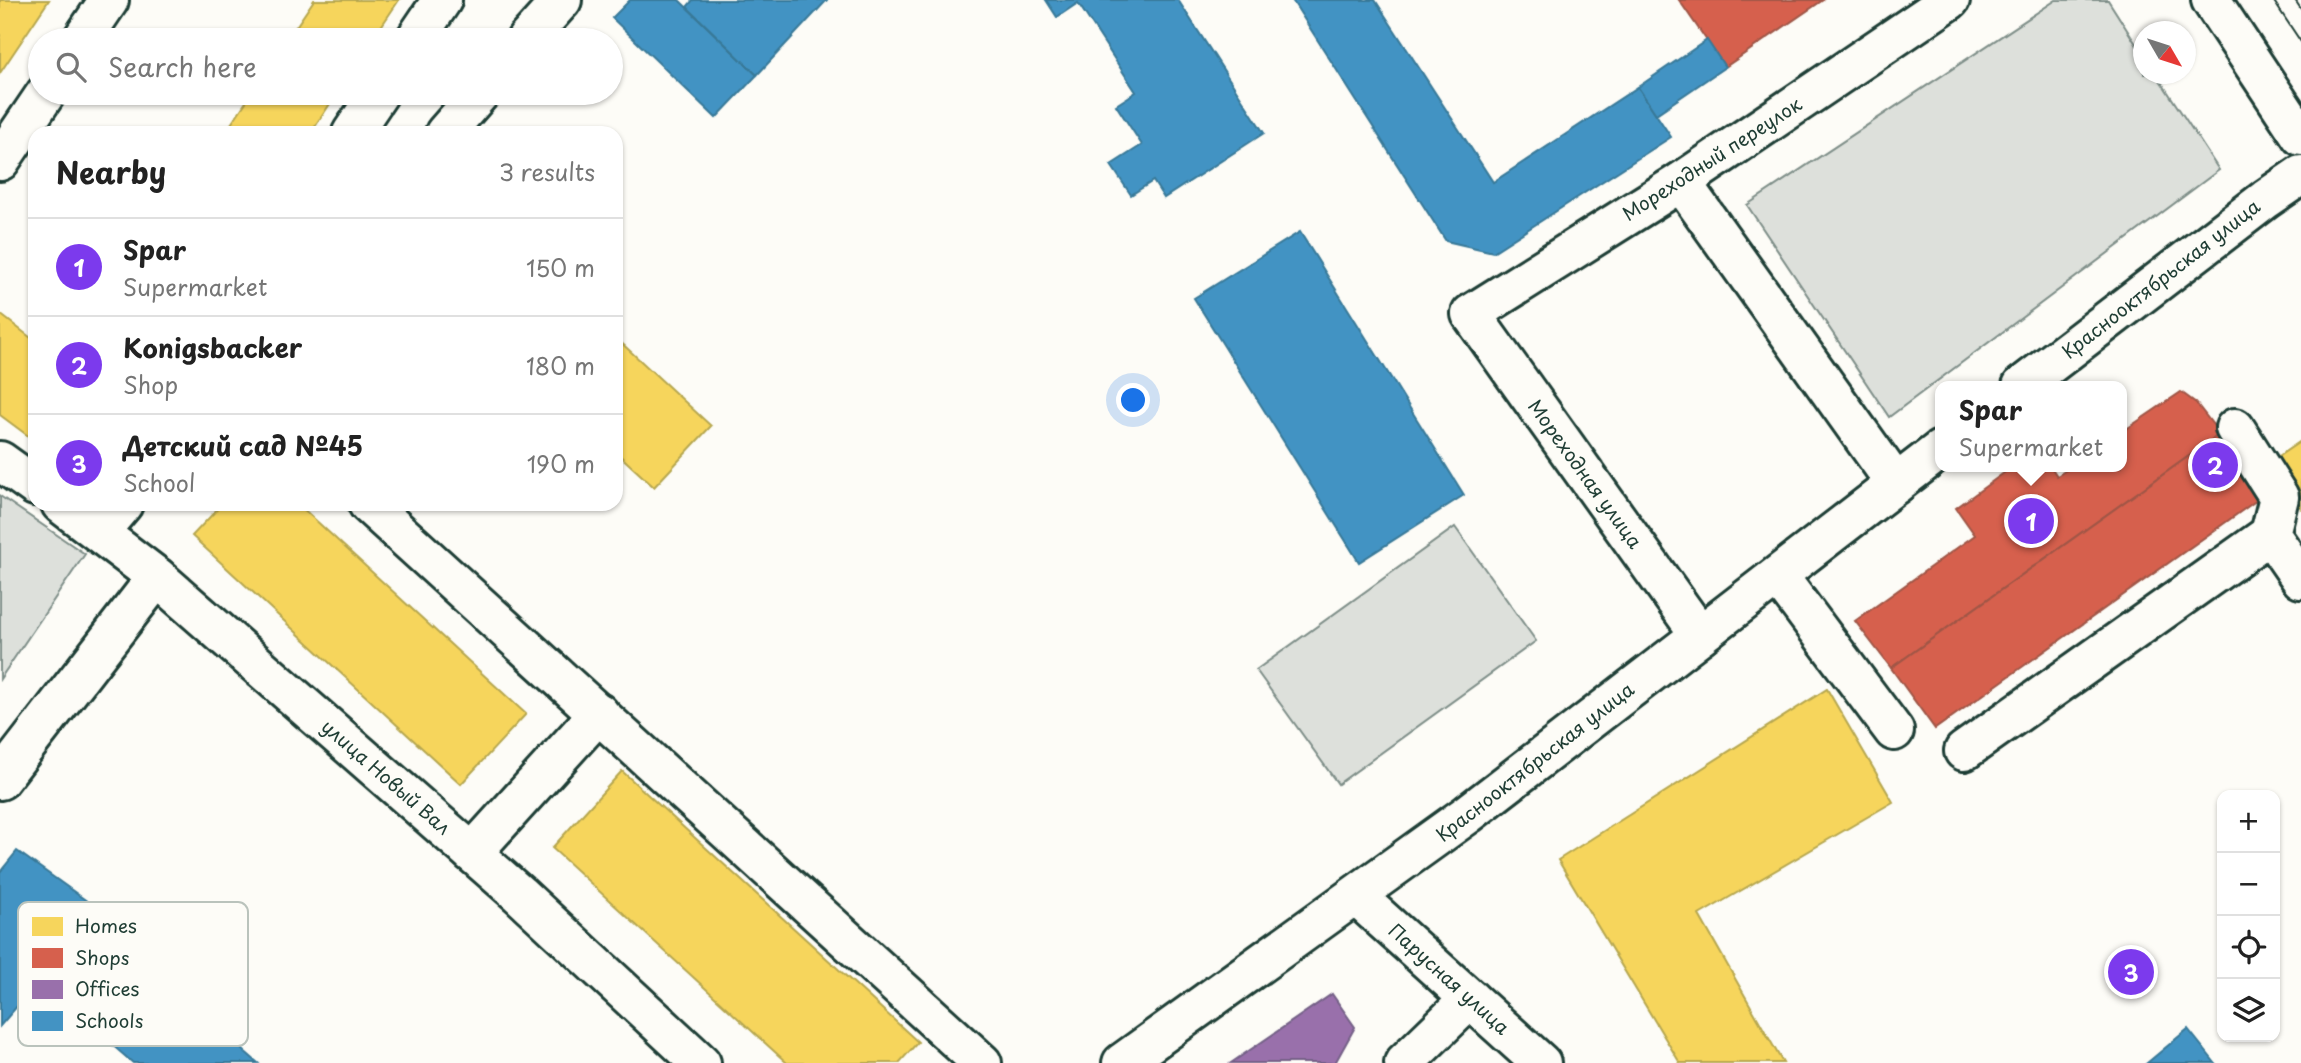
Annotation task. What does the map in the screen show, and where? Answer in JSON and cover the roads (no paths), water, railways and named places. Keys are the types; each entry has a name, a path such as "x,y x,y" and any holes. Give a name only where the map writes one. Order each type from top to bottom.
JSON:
{"street":[{"path":"90,28 109,0"},
{"path":"423,28 442,0"},
{"path":"537,28 562,0"},
{"name":"Мореходный переулок","path":"1471,314 1681,182 1950,0"},
{"path":"2211,0 2301,136"},
{"path":"0,161 38,105"},
{"path":"357,126 371,105"},
{"path":"451,126 470,105"},
{"name":"Краснооктябрьская улица","path":"2029,381 2301,175"},
{"path":"1681,182 1896,484"},
{"name":"Мореходная улица","path":"1471,314 1700,635"},
{"path":"1964,751 2270,534 2279,497 2235,428"},
{"name":"Краснооктябрьская улица","path":"1122,1063 1468,814 1935,454"},
{"path":"0,461 28,481"},
{"name":"улица Новый Вал","path":"88,511 111,517 157,577 472,853 701,1063"},
{"path":"376,511 982,1063"},
{"path":"2270,534 2301,579"},
{"path":"1778,576 1894,731"},
{"path":"3,770 157,577"},
{"path":"472,853 599,713"},
{"name":"Парусная улица","path":"1356,895 1541,1063"},
{"path":"1404,1063 1470,999"}],"tram line":[{"path":"2273,0 2301,42"},
{"path":"2295,0 2301,9"}],"place":[{"name":"Konigsbacker","path":"2215,465"},
{"name":"Spar","path":"2031,521"},
{"name":"Детский сад №45","path":"2131,972"}]}
